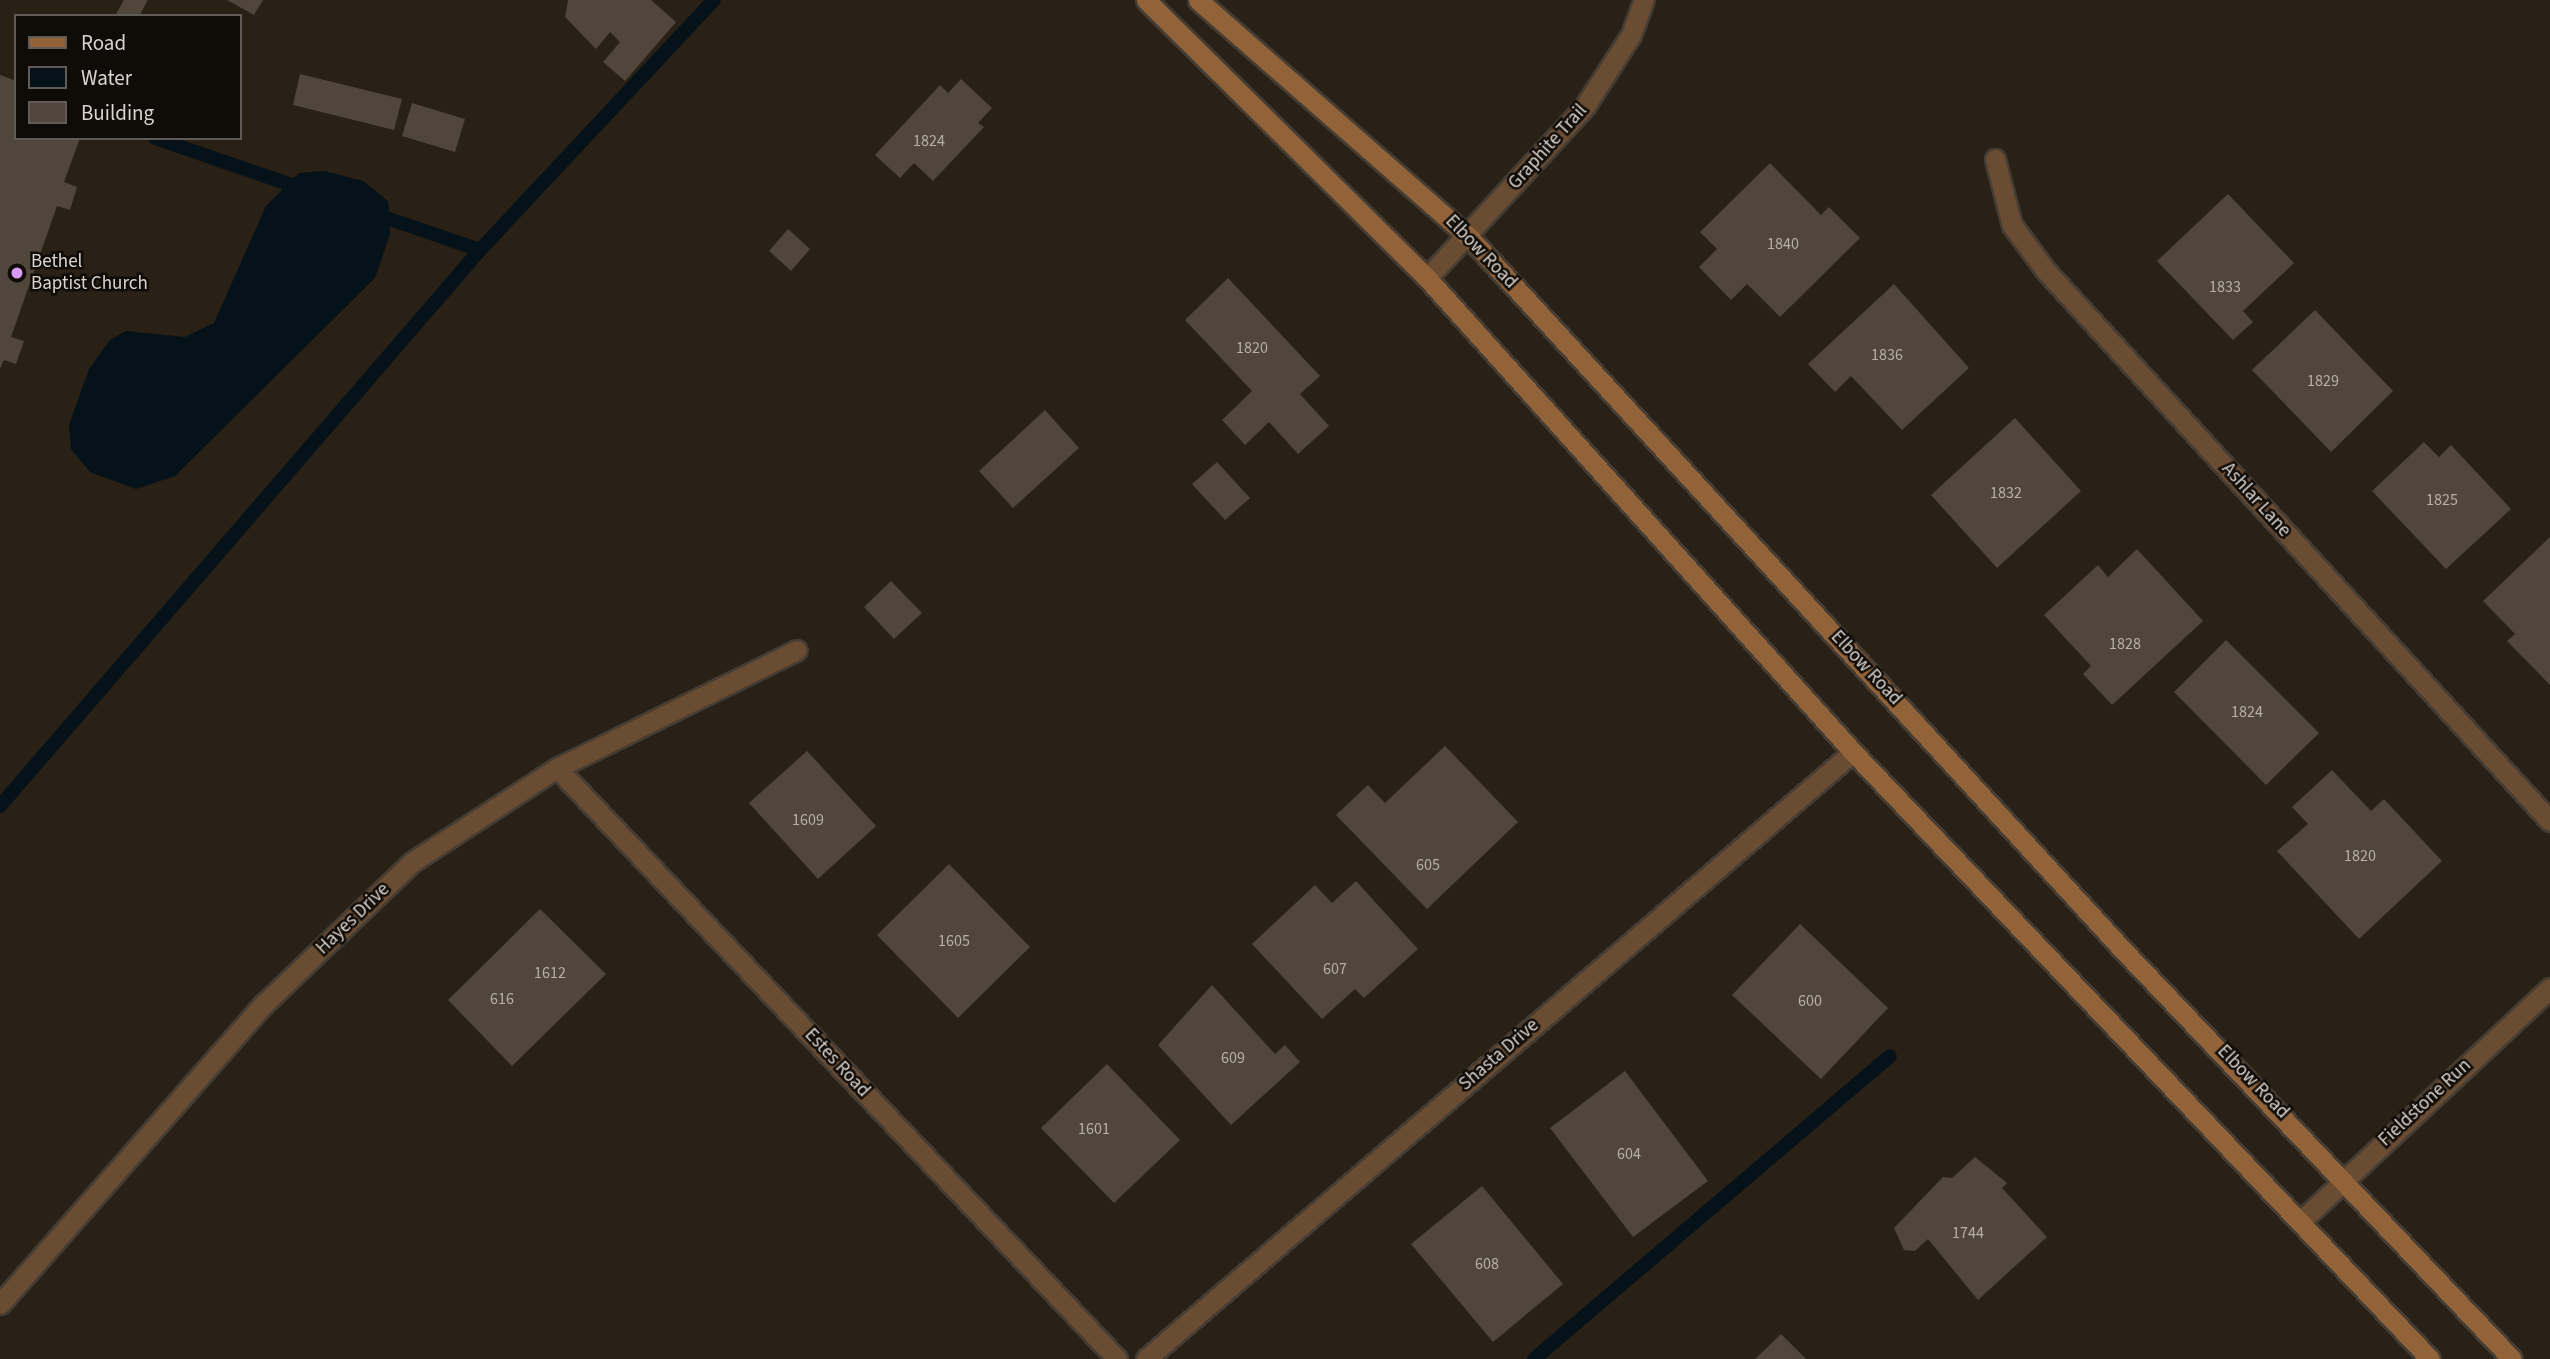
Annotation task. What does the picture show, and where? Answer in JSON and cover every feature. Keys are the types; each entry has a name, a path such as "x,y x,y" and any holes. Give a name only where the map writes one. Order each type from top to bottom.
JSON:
{"main road":[{"path":"1146,0 1427,278 1853,752 2301,1220 2430,1359"},
{"name":"Elbow Road","path":"1198,0 1468,236 2123,950 2345,1176 2512,1359"}],"street":[{"name":"Graphite Trail","path":"1427,278 1468,236 1605,80 1644,0"},
{"name":"Ashlar Lane","path":"1995,159 2012,225 2046,271 2550,821"},
{"name":"Hayes Drive","path":"0,1304 264,1004 412,862 557,768 797,650"},
{"name":"Shasta Drive","path":"1146,1359 1853,752"},
{"name":"Estes Road","path":"557,768 1117,1359"},
{"name":"Fieldstone Run","path":"2301,1220 2345,1176 2550,988"}],"water":[{"path":"324,171 363,181 388,201 390,234 375,278 175,476 136,489 90,472 71,449 69,425 89,369 110,340 126,331 185,337 214,323 266,206 299,173"}],"building":[{"path":"124,0 148,0 140,14 116,14"},
{"path":"227,0 263,0 254,15"},
{"path":"568,0 651,0 676,22 625,81 603,62 620,42 610,32 596,49 565,17"},
{"path":"300,74 402,99 394,130 293,105"},
{"name":"Bethel Baptist Church","path":"0,75 14,80 14,140 79,140 64,182 77,187 70,210 57,206 11,337 24,341 16,364 4,360 0,369"},
{"path":"961,79 992,108 978,123 984,127 933,181 914,163 900,178 875,155 940,85 948,93"},
{"path":"412,103 465,119 455,152 402,136"},
{"path":"1770,163 1821,215 1829,207 1860,238 1780,317 1747,284 1731,300 1699,267 1717,249 1700,232"},
{"path":"2228,194 2294,263 2243,311 2253,322 2233,340 2157,261"},
{"path":"788,229 810,249 791,271 769,251"},
{"path":"1228,278 1320,376 1300,394 1329,426 1298,454 1269,422 1245,445 1222,420 1252,391 1185,320"},
{"path":"1894,284 1969,368 1902,430 1851,376 1835,392 1808,364"},
{"path":"2315,310 2393,391 2331,452 2252,370"},
{"path":"1045,410 1079,448 1013,508 979,471"},
{"path":"2015,418 2081,491 1997,568 1931,495"},
{"path":"2424,442 2439,457 2451,445 2511,509 2446,569 2372,491"},
{"path":"1217,462 1250,498 1225,520 1192,484"},
{"path":"2550,537 2550,685 2507,641 2515,634 2483,601"},
{"path":"2137,549 2203,621 2112,705 2083,674 2091,666 2044,615 2098,565 2108,577"},
{"path":"891,581 922,613 894,639 864,607"},
{"path":"2226,640 2319,733 2266,785 2174,692"},
{"path":"1445,746 1518,822 1427,909 1336,815 1368,785 1385,803"},
{"path":"807,751 876,826 818,879 749,803"},
{"path":"2332,770 2371,811 2384,799 2442,861 2359,939 2277,851 2308,824 2292,807"},
{"path":"949,864 1030,947 958,1018 877,935"},
{"path":"1356,881 1418,949 1364,998 1355,989 1322,1019 1252,944 1315,885 1332,903"},
{"path":"540,909 606,974 512,1066 448,1000"},
{"path":"1800,924 1888,1008 1821,1079 1732,995"},
{"path":"1212,985 1275,1054 1285,1045 1300,1062 1231,1125 1158,1045"},
{"path":"1107,1064 1180,1140 1114,1203 1041,1128"},
{"path":"1625,1071 1708,1181 1633,1237 1550,1128"},
{"path":"1975,1157 2007,1183 2002,1188 2047,1237 1978,1300 1928,1239 1915,1251 1904,1250 1894,1228 1943,1177 1952,1178"},
{"path":"1482,1186 1563,1284 1493,1342 1411,1244"},
{"path":"1781,1334 1806,1359 1755,1359"}],"waterway":[{"path":"0,806 480,250 714,0"},
{"path":"161,140 303,189"},
{"path":"372,213 480,250"},
{"path":"1534,1359 1890,1056"}],"place":[{"name":"Bethel Baptist Church","path":"17,273"}]}
